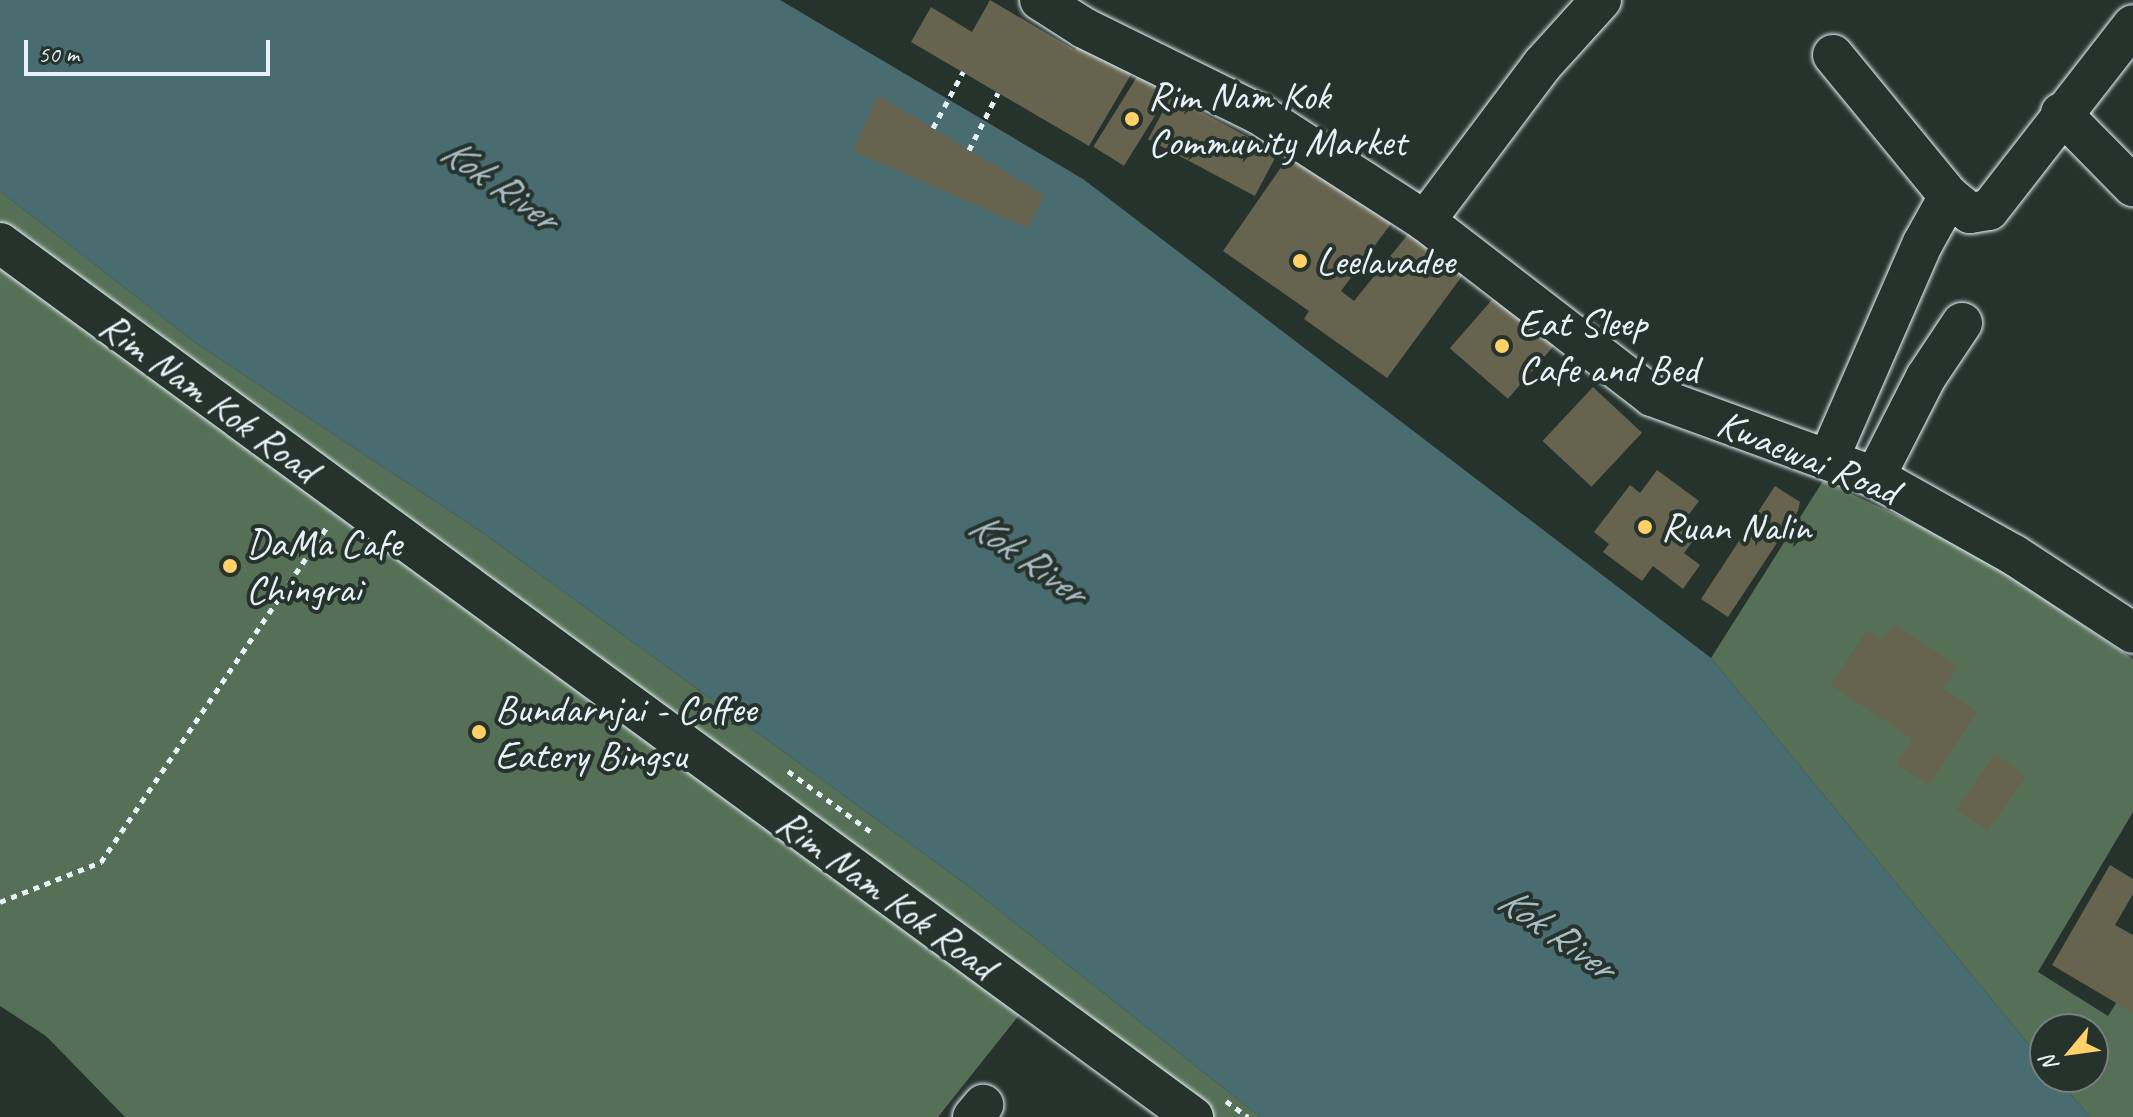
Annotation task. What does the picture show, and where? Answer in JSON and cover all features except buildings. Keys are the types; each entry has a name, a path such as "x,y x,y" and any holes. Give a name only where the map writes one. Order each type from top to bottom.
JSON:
{"street":[{"name":"Kwaewai Road","path":"1040,0 1076,14 1259,114 1425,221 1652,396 1875,477 2014,555 2133,633"},
{"path":"1425,221 1542,65 1601,0"},
{"path":"1833,55 1949,196 1970,213 1989,210 2061,113 2133,25"},
{"path":"2061,113 2133,186"},
{"path":"1828,460 1923,243 1949,196"},
{"name":"Rim Nam Kok Road","path":"0,243 1193,1117"},
{"path":"1875,477 1921,386 1962,323"}],"path":[{"path":"933,128 963,72"},
{"path":"969,150 998,93"},
{"path":"0,902 101,862 347,499"}],"green space":[{"path":"0,191 196,343 483,533 971,888 1260,1117 1195,1117 1036,994 938,1117 125,1117 46,1036 0,1006"},
{"path":"1823,481 1969,548 2133,659 2133,812 2038,972 2103,1013 2029,1013 2029,1045 1711,658"},
{"path":"2133,976 2133,1117 2090,1117 2070,1093 2109,1093 2109,1014"}],"water":[{"name":"Kok River","path":"0,0 780,0 1083,179 1711,658 2029,1045 2029,1093 2070,1093 2090,1117 1260,1117 971,888 483,533 196,343 0,191"}],"place":[{"name":"Rim Nam Kok Community Market","path":"1132,119"},
{"name":"Leelavadee","path":"1300,261"},
{"name":"Eat Sleep Cafe and Bed","path":"1502,346"},
{"name":"Ruan Nalin","path":"1645,527"},
{"name":"DaMa Cafe Chingrai","path":"230,566"},
{"name":"Bundarnjai - Coffee Eatery Bingsu","path":"479,732"}]}
